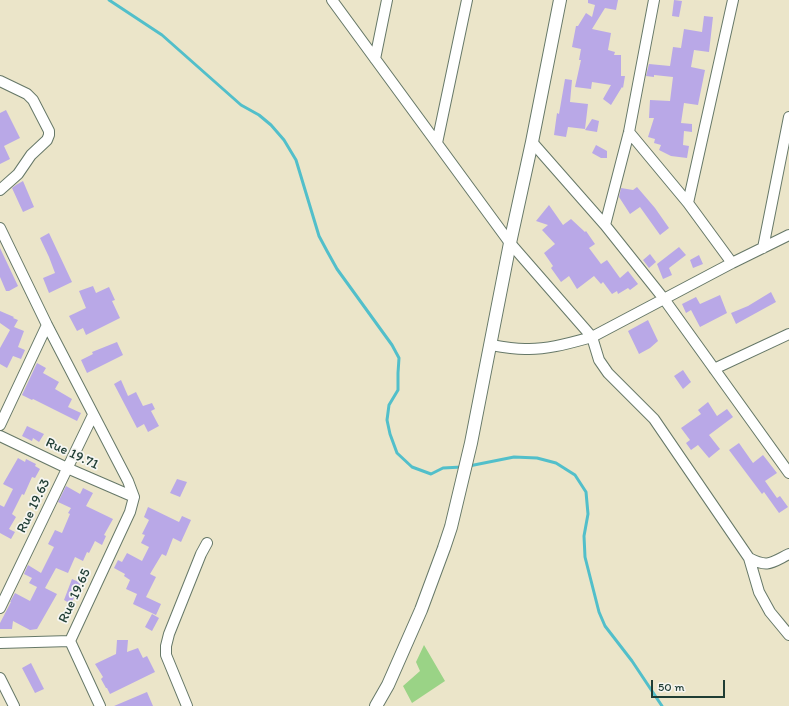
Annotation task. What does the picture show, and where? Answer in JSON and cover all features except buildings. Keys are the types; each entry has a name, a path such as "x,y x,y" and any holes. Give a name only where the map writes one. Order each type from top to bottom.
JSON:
{"street":[{"path":"332,0 510,243 592,337 598,360 608,373 654,419 749,558 759,592 770,612 789,635"},
{"path":"375,59 387,0"},
{"path":"437,143 467,0"},
{"path":"376,706 388,685 424,604 444,548 463,477 560,0"},
{"path":"604,225 629,132 654,0"},
{"path":"688,203 733,0"},
{"path":"0,81 27,94 33,100 49,135 47,140 31,155 18,174 0,190"},
{"path":"763,248 786,144 789,117"},
{"path":"629,132 688,203 732,263"},
{"path":"532,142 604,225 664,299 789,473"},
{"path":"1,234 128,481 134,497"},
{"path":"491,345 526,349 543,348 567,344 592,337 732,263 789,235"},
{"path":"0,425 47,326"},
{"path":"714,369 788,337"},
{"name":"Rue 19.63","path":"0,608 93,415"},
{"name":"Rue 19.71","path":"0,436 134,497"},
{"name":"Rue 19.65","path":"100,706 70,641 130,512 134,497"},
{"path":"188,706 166,655 166,646 174,620 207,543"},
{"path":"749,558 759,563 768,564 789,554"},
{"path":"0,642 70,641"},
{"path":"0,678 14,706"}],"green space":[{"path":"424,645 445,681 412,703 403,686 420,671 416,662"}],"waterway":[{"path":"109,0 162,35 241,105 259,115 271,125 284,140 296,160 319,236 337,269 392,345 399,358 398,390 389,405 387,420 397,453 412,467 431,474 443,468 462,467"},
{"path":"469,466 514,457 537,458 556,463 575,475 586,492 588,514 584,536 585,557 599,612 605,626 632,661 662,706"}]}
